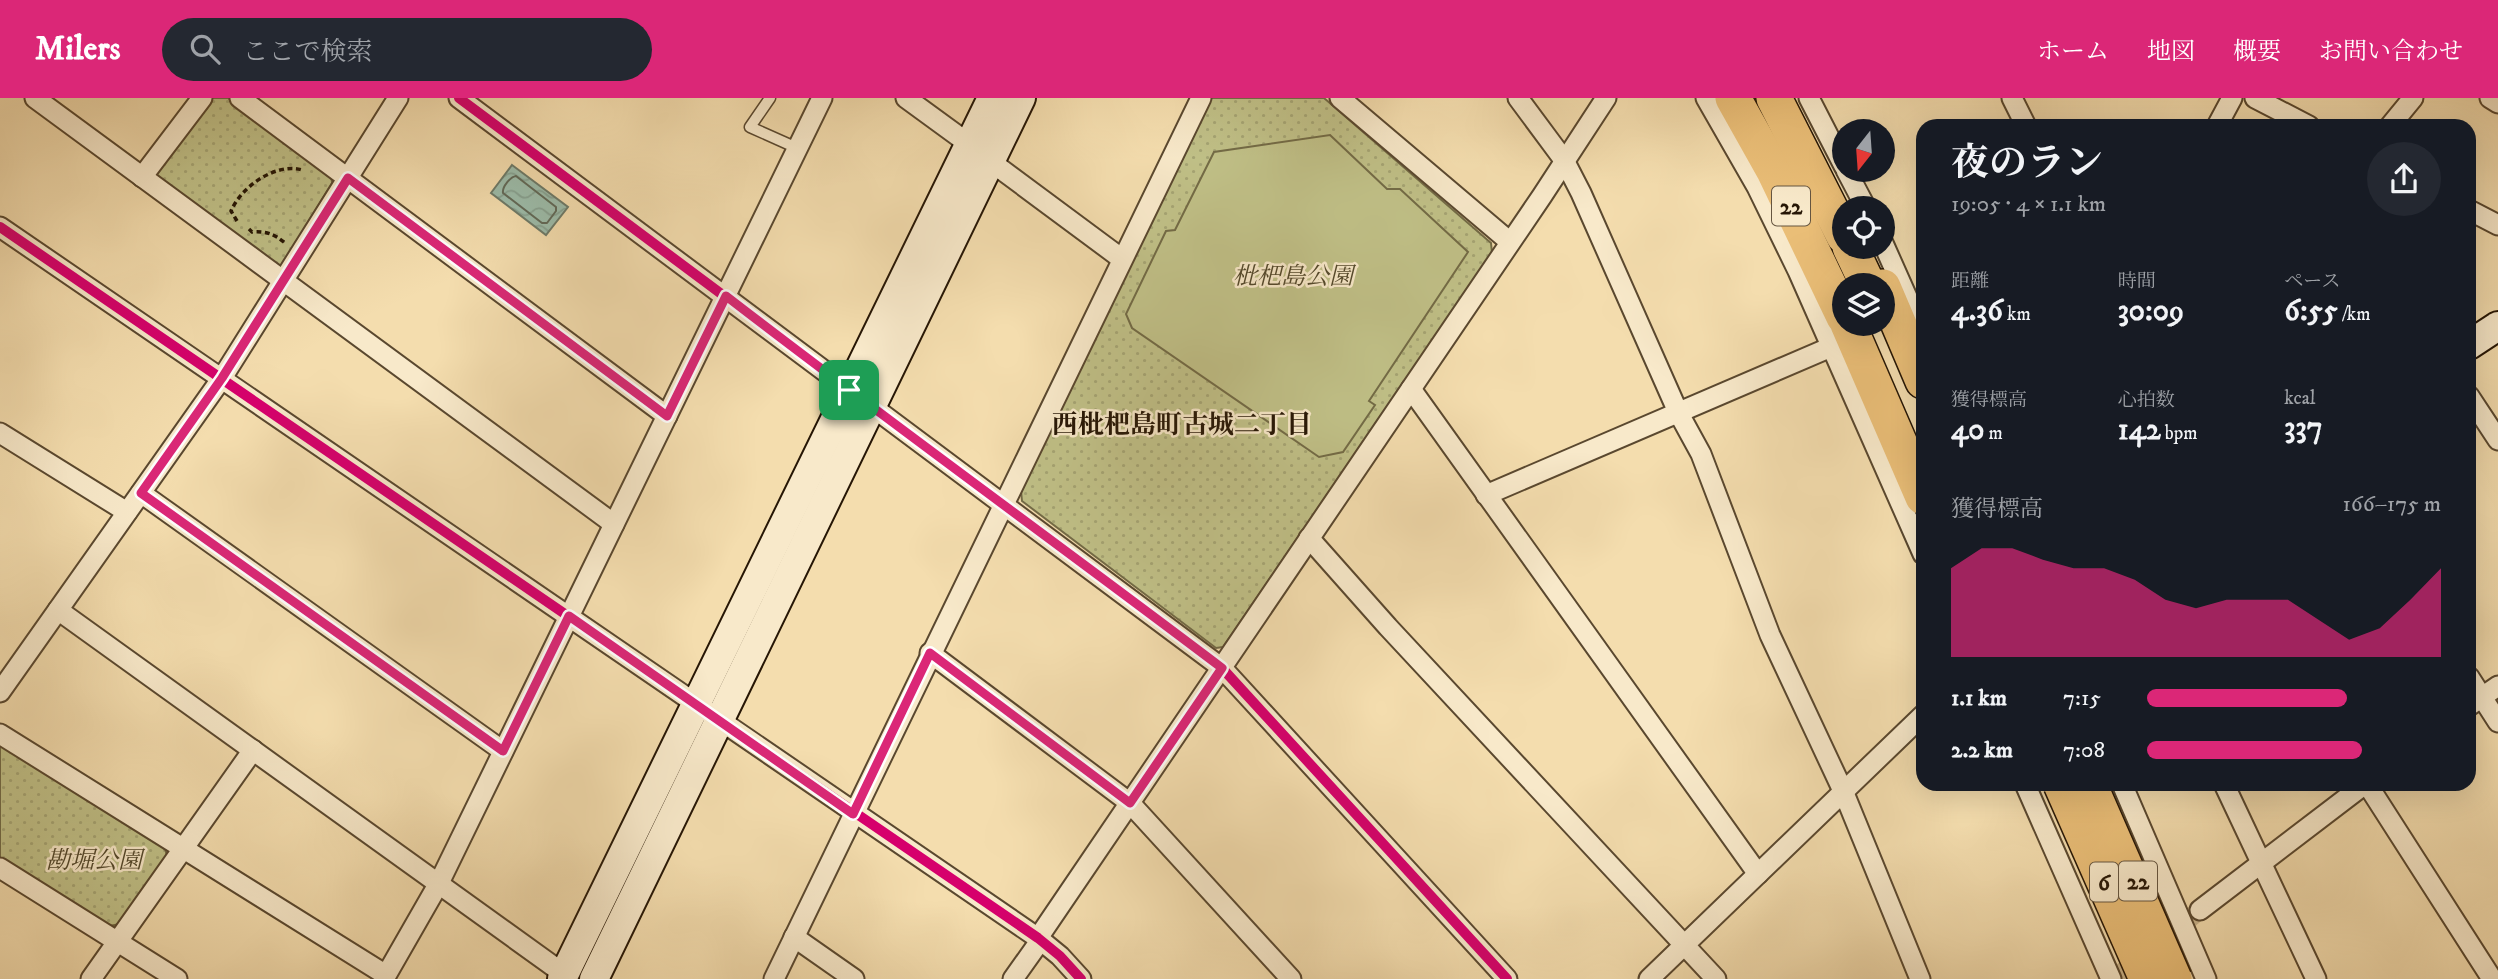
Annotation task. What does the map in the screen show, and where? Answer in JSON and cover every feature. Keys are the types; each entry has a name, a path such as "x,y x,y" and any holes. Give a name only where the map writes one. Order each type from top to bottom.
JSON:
{"highway":[{"name":"22","path":"1733,98 1774,171 1832,308"},
{"path":"1748,98 1811,217 1836,273"},
{"path":"1774,98 1832,212"},
{"name":"22","path":"1793,98 1842,196"},
{"path":"1907,312 1916,363"},
{"path":"1895,314 1916,364"},
{"name":"22","path":"1844,336 1916,483"},
{"path":"1864,336 1916,453"},
{"name":"22","path":"2052,791 2135,979"},
{"name":"6","path":"2065,791 2147,979"},
{"name":"6","path":"2092,791 2174,979"},
{"name":"22","path":"2097,791 2182,979"}],"street":[{"path":"35,98 614,524"},
{"path":"142,177 202,98"},
{"path":"240,98 667,416"},
{"path":"0,692 222,378 398,98"},
{"path":"459,98 1222,668 1507,979"},
{"path":"0,734 385,977 439,883 822,98"},
{"path":"906,98 1122,258"},
{"path":"979,153 992,98"},
{"path":"58,610 439,883 563,976 707,712 979,153 1021,98"},
{"path":"774,979 1200,98"},
{"path":"1340,98 1510,242"},
{"path":"1518,98 1564,160 1678,412 1702,454 1770,635 1844,793 1920,979"},
{"path":"1013,979 1606,98"},
{"path":"1706,98 1757,187 1798,271 1832,317"},
{"path":"1809,98 1832,143"},
{"path":"2012,98 2022,119"},
{"path":"2221,119 2232,98"},
{"path":"2255,98 2296,119"},
{"path":"2396,119 2413,98"},
{"path":"2490,98 2498,103"},
{"path":"2476,214 2498,226"},
{"path":"1,229 1039,939 1060,956 1081,979"},
{"path":"1889,259 1907,312"},
{"path":"2476,340 2498,326"},
{"path":"1486,495 1678,412 1832,334"},
{"path":"1844,336 1916,535"},
{"path":"1411,389 1758,874"},
{"path":"2476,407 2498,440"},
{"path":"0,433 127,512"},
{"path":"141,493 503,751"},
{"path":"1309,538 1388,627 1716,979"},
{"path":"930,653 1130,803 1292,979"},
{"path":"2476,700 2498,685"},
{"path":"2476,702 2498,722"},
{"path":"594,979 707,712"},
{"path":"1649,979 1916,722"},
{"path":"91,979 253,750"},
{"path":"2028,791 2111,979"},
{"path":"2125,791 2206,979"},
{"path":"2227,791 2316,979"},
{"path":"2200,910 2357,791"},
{"path":"2371,791 2492,979"},
{"path":"0,868 177,979"},
{"path":"794,937 854,979"}],"lane":[{"path":"770,98 750,127 797,148"}],"path":[{"path":"300,254 272,233 252,232 235,219 231,211 241,193 252,183 286,170 299,168 309,173 320,157"}],"green space":[{"path":"207,98 228,98 331,173 332,183 282,265 274,266 156,178 155,169"},
{"name":"枇杷島公園","path":"1211,98 1324,98 1491,243 1492,253 1223,647 1216,648 1022,501 1021,491"},
{"path":"1330,135 1387,189 1400,189 1468,252 1369,401 1375,405 1343,452 1319,457 1132,328 1126,314 1166,231 1175,230 1214,152"},
{"name":"勘堀公園","path":"0,745 165,848 167,856 120,924 109,926 0,858"}],"water":[{"path":"512,165 568,207 546,235 491,193"}],"tunnel":[{"path":"2114,979 2200,910"}],"cycle path":[{"path":"459,98 1222,668 1507,979"},
{"path":"0,227 1038,938 1060,956 1081,979"}],"district":[{"name":"西枇杷島町古城二丁目","path":"1182,424"}],"route":[{"path":"348,178 667,416 726,296 849,390 1003,502 1222,668 1130,803 930,653 853,814 569,616 503,751 141,493 222,378 348,178"}]}
